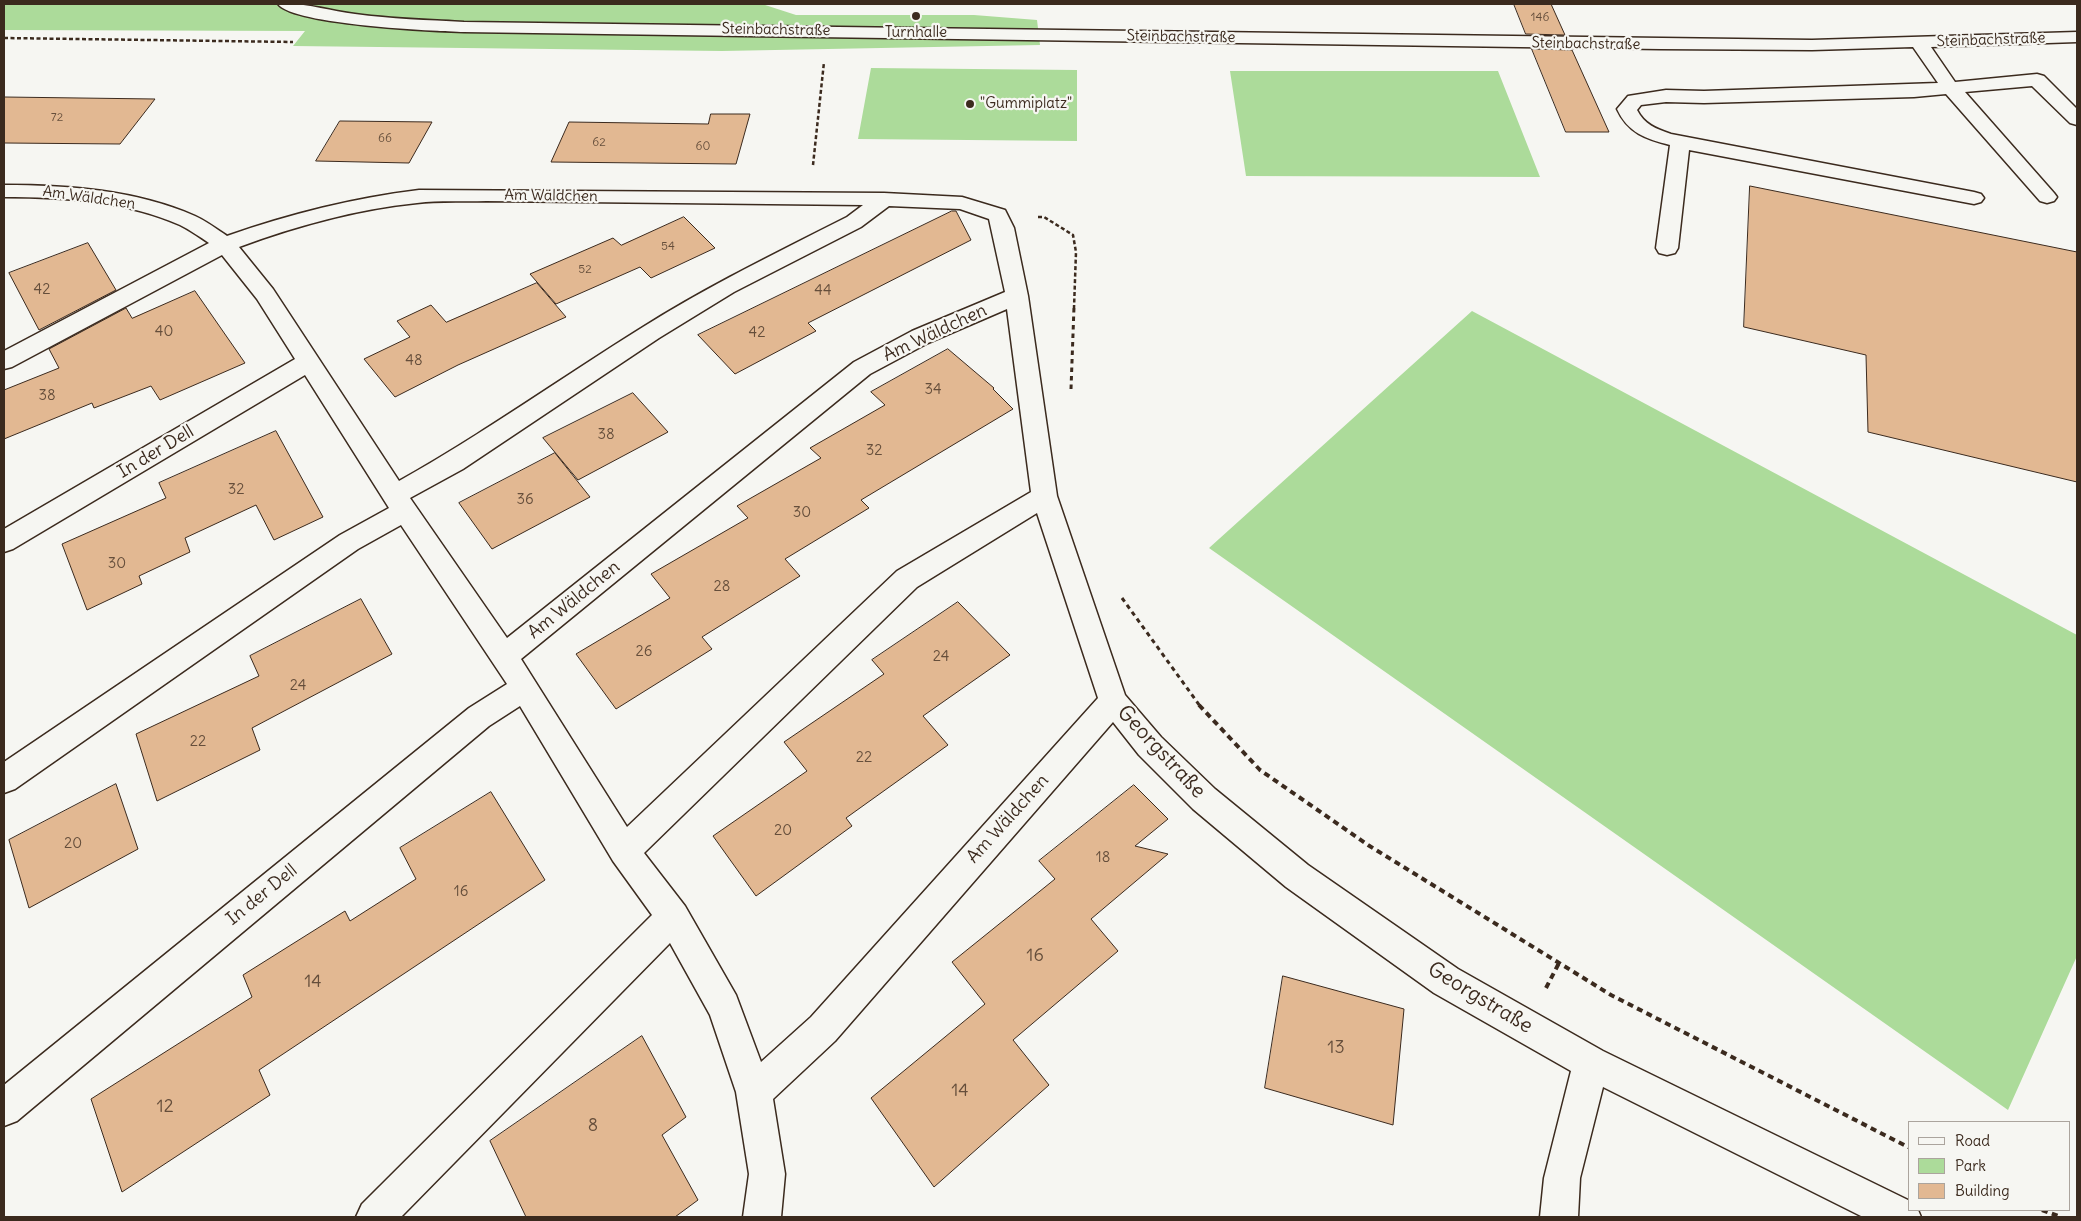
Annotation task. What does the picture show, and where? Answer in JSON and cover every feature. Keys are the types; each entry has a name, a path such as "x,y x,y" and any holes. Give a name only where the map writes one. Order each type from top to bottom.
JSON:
{"street":[{"name":"Steinbachstraße","path":"287,4 337,18 390,24 1591,44 1812,45 2077,37"},
{"path":"1918,42 1949,86 2046,197"},
{"path":"1974,198 1680,142 1651,134 1640,128 1630,120 1627,109 1635,100 1666,96 1914,91 1949,86 2038,80 2077,119"},
{"path":"1667,248 1680,142"},
{"name":"Am Wäldchen","path":"4,191 38,191 101,197 152,207 189,221 225,244 265,294 400,503 525,688 624,851 674,917 724,1007 754,1092 767,1174 762,1217"},
{"name":"Am Wäldchen","path":"225,244 267,229 366,203 419,196 884,199 962,203 998,215"},
{"path":"4,779 349,542 454,462 651,332 726,287 854,222 884,199"},
{"path":"998,215 1003,228 1017,296 1044,496 1113,701"},
{"path":"4,361 225,244"},
{"name":"Am Wäldchen","path":"504,657 862,368 920,337 1017,296"},
{"name":"In der Dell","path":"4,542 308,362"},
{"path":"624,851 907,579 1044,496"},
{"name":"In der Dell","path":"4,1108 479,717 525,688"},
{"name":"Am Wäldchen","path":"754,1092 823,1029 1113,701"},
{"name":"Georgstraße","path":"1113,701 1150,746 1204,799 1297,876 1446,980 1591,1063 1902,1217"},
{"path":"375,1217 674,917"},
{"path":"1558,1217 1562,1178 1591,1063"}],"path":[{"path":"809,198 827,31"},
{"path":"998,215 1044,217 1072,235 1076,252 1071,397"},
{"path":"1118,591 1200,706 1260,770 1368,845 1611,995 1908,1147"},
{"path":"2045,1211 2061,1217"}],"green space":[{"path":"4,4 762,4 796,15 974,15 1037,20 1040,45 722,51 293,46 305,31 4,30"},
{"name":"\"Gummiplatz\"","path":"871,68 1077,70 1077,141 858,139"},
{"path":"1230,71 1498,71 1540,177 1246,176"},
{"path":"1472,311 2077,635 2077,956 2008,1110 1209,548"}],"building":[{"path":"1514,4 1551,4 1565,35 1526,34"},
{"path":"1532,49 1572,50 1609,132 1566,132"},
{"path":"4,97 155,99 120,144 4,143"},
{"path":"711,114 750,114 736,164 551,162 569,122 708,124"},
{"path":"340,121 432,122 409,163 316,161"},
{"path":"1750,186 2077,252 2077,482 1868,432 1866,355 1744,327"},
{"path":"952,211 956,211 971,240 808,323 816,331 735,374 698,335"},
{"path":"684,217 715,248 651,278 640,267 556,304 530,274 613,238 621,245"},
{"path":"88,243 116,290 39,330 9,273"},
{"path":"537,283 566,317 458,365 395,397 364,359 410,337 397,321 431,305 446,322"},
{"path":"195,291 245,363 160,400 151,386 94,408 92,403 4,439 4,390 59,368 49,349 126,308 132,318"},
{"path":"948,349 994,388 1013,409 861,500 869,508 785,559 800,576 702,637 712,649 616,709 576,654 670,598 651,574 748,518 737,506 821,458 810,448 885,405 871,392"},
{"path":"633,393 668,432 578,480 543,438"},
{"path":"276,431 323,517 274,540 256,505 185,538 190,552 139,576 142,584 87,610 62,544 166,498 159,483"},
{"path":"555,453 590,497 492,549 459,503"},
{"path":"361,599 392,654 252,728 260,750 157,801 136,734 259,676 250,656"},
{"path":"958,602 1010,655 923,716 948,745 846,818 852,826 756,896 713,836 807,771 784,742 884,674 872,660"},
{"path":"116,784 138,849 29,908 9,840"},
{"path":"1134,785 1168,819 1135,846 1168,854 1091,919 1118,951 1013,1040 1049,1085 934,1187 871,1098 985,1004 952,962 1055,879 1039,861"},
{"path":"491,792 545,880 259,1070 270,1095 122,1192 91,1099 252,997 243,975 345,911 350,921 416,879 400,848"},
{"path":"1283,976 1404,1009 1393,1125 1265,1088"},
{"path":"642,1036 686,1117 662,1135 698,1200 675,1217 526,1217 490,1141"}],"place":[{"name":"Turnhalle","path":"916,16"},
{"name":"\"Gummiplatz\"","path":"970,104"}]}
